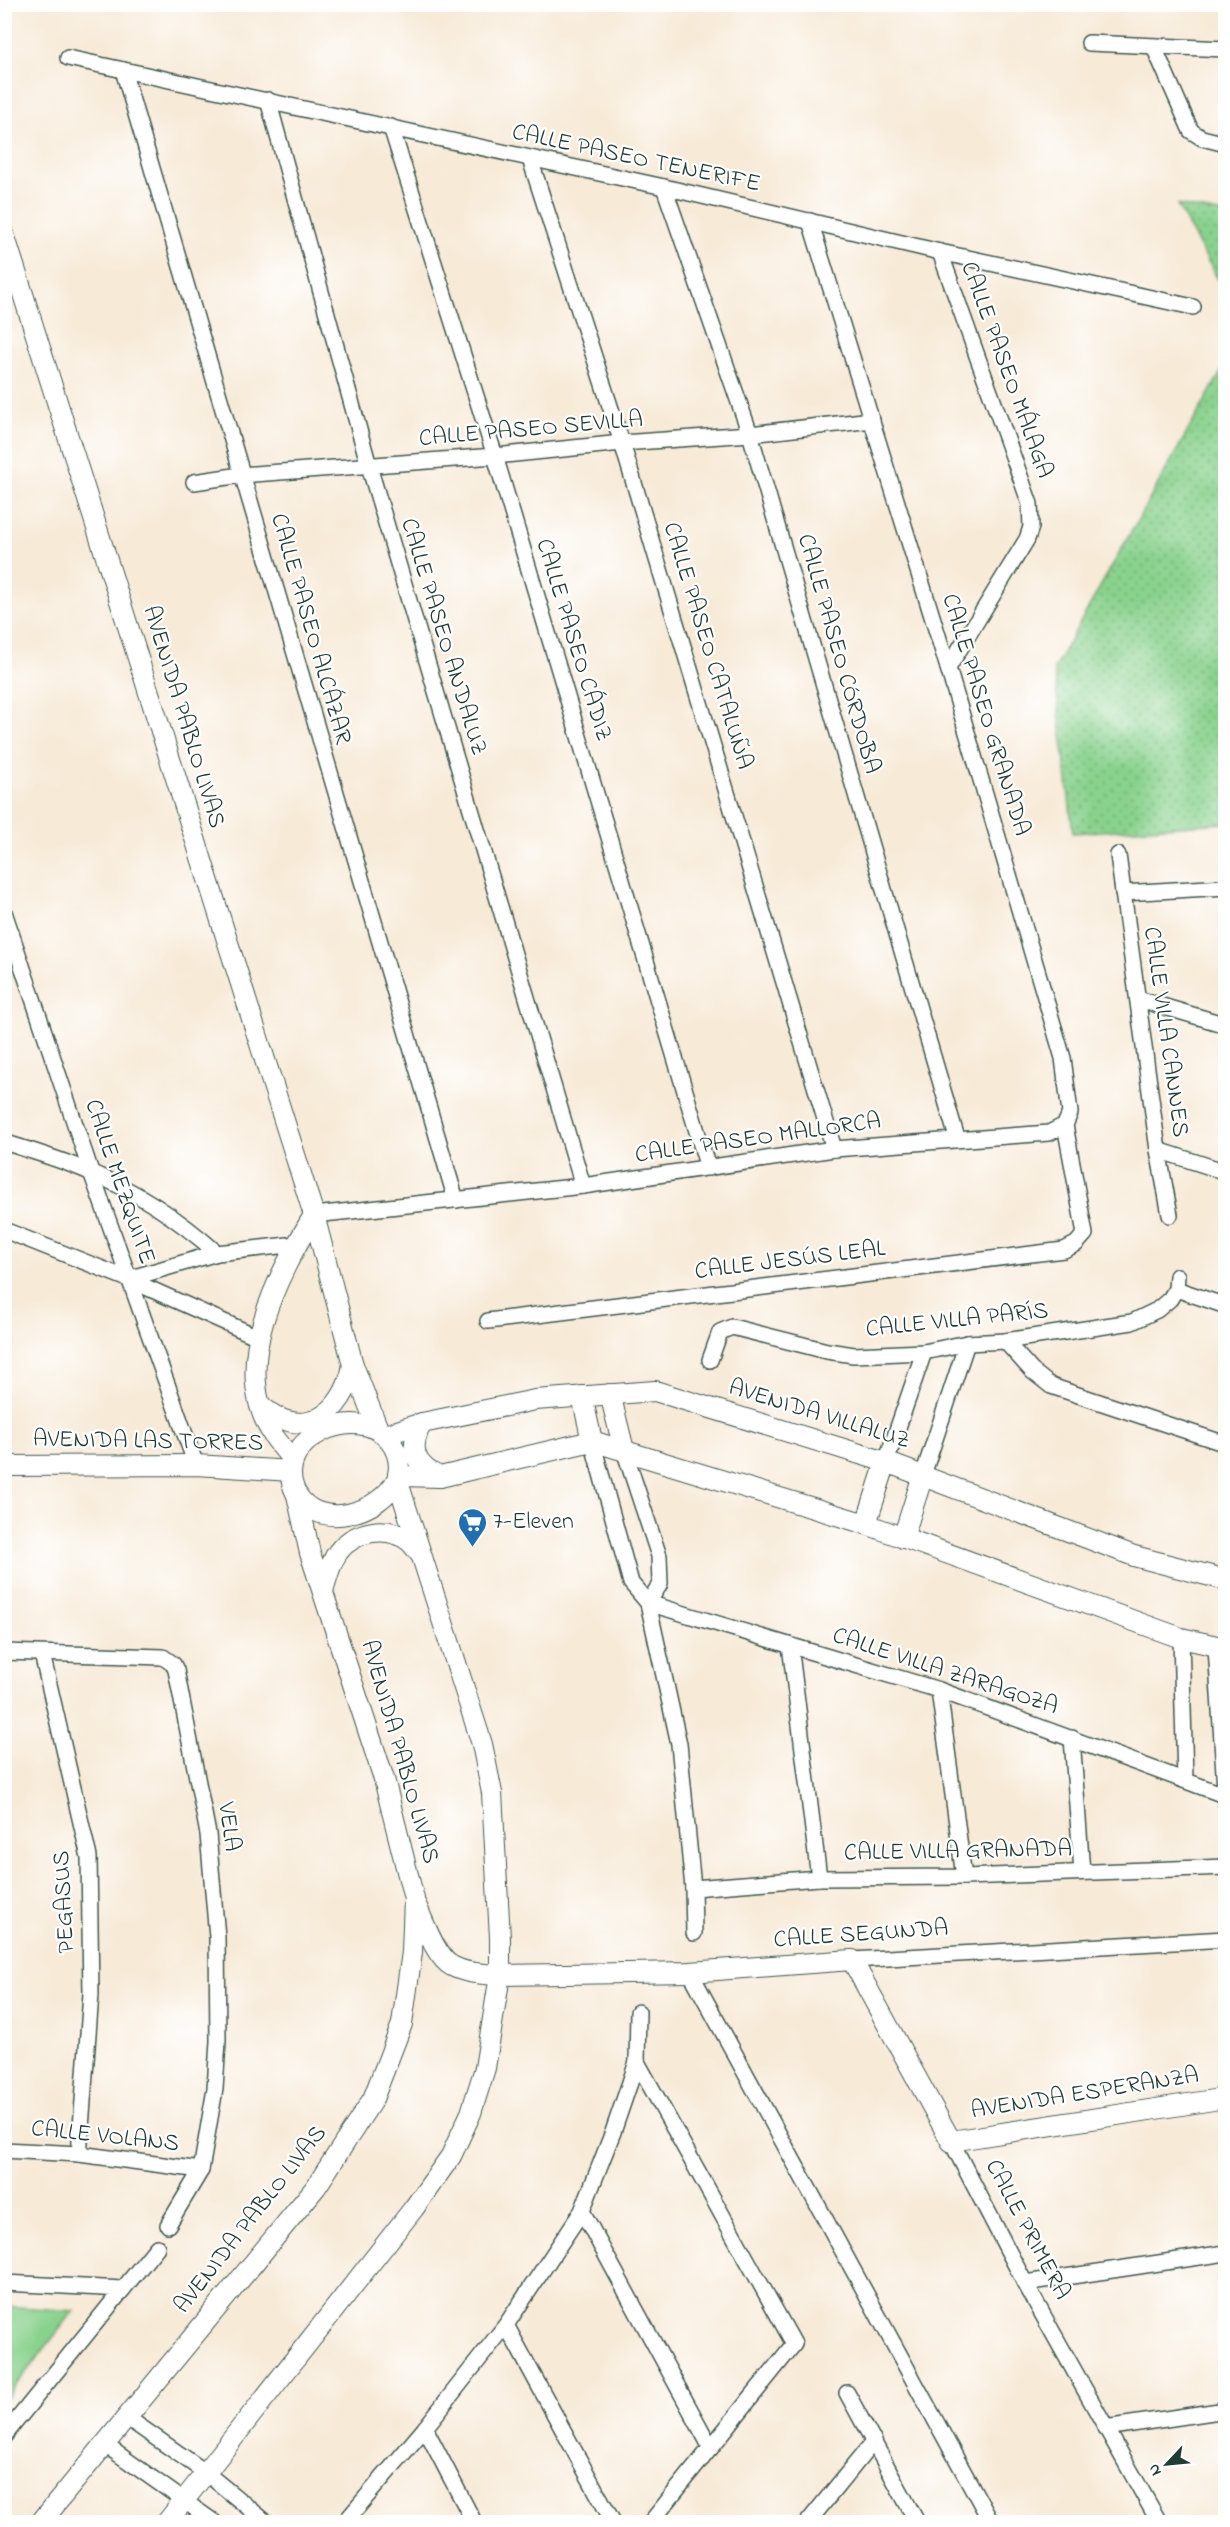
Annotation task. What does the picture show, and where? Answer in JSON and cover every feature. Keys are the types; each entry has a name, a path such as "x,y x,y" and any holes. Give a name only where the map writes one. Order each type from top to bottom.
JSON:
{"street":[{"path":"1089,43 1226,49"},
{"path":"1154,47 1191,131 1202,138 1226,144"},
{"name":"CALLE PASEO TENERIFE","path":"68,58 664,187 940,252 1193,307"},
{"name":"CALLE PASEO ALCÁZAR","path":"123,70 456,1200"},
{"name":"CALLE PASEO ANDALUZ","path":"268,100 369,466 583,1186"},
{"name":"CALLE PASEO CÁDIZ","path":"391,127 495,456 708,1168"},
{"name":"CALLE PASEO CATALUÑA","path":"530,159 622,443 834,1149"},
{"name":"CALLE PASEO CÓRDOBA","path":"664,187 750,434 957,1138"},
{"name":"CALLE PASEO GRANADA","path":"810,221 948,668 1063,1058 1070,1113 1065,1125 1085,1227"},
{"name":"AVENIDA PABLO LIVAS","path":"4,234 314,1215 353,1365 382,1432"},
{"name":"CALLE PASEO MÁLAGA","path":"940,252 1030,504 1031,527 1027,539 948,668"},
{"name":"CALLE PASEO SEVILLA","path":"194,482 241,475 750,434 872,420"},
{"name":"CALLE VILLA CANNES","path":"1118,855 1158,1150 1170,1215"},
{"path":"1123,893 1226,887"},
{"name":"CALLE MEZQUITE","path":"4,912 128,1279 196,1465"},
{"path":"1138,999 1226,1025"},
{"name":"CALLE PASEO MALLORCA","path":"314,1215 583,1186 834,1149 957,1138 1049,1133 1065,1125"},
{"path":"4,1142 91,1172 149,1202 191,1230 217,1253"},
{"path":"1158,1150 1226,1172"},
{"path":"314,1215 275,1289 260,1338 255,1367 260,1405 272,1434 292,1465 296,1493 314,1510 326,1515 338,1516 372,1506 392,1491 398,1478"},
{"name":"CALLE JESÚS LEAL","path":"488,1321 1064,1250 1082,1239 1085,1227"},
{"path":"4,1230 128,1279 260,1338"},
{"path":"128,1279 217,1253 297,1244"},
{"name":"CALLE VILLA PARÍS","path":"710,1360 720,1332 732,1327 827,1351 854,1354 924,1352 967,1343 1005,1341 1132,1322 1157,1310 1177,1282 1226,1306"},
{"path":"1005,1341 1032,1371 1051,1386 1226,1444"},
{"path":"903,1538 967,1343"},
{"path":"866,1524 924,1352"},
{"path":"260,1405 271,1415 296,1424 325,1415 338,1404 346,1391 353,1365"},
{"name":"AVENIDA VILLALUZ","path":"382,1432 534,1400 655,1391 886,1462 1134,1556 1226,1580"},
{"path":"610,1394 624,1450 659,1556 660,1584 648,1603"},
{"path":"582,1396 631,1583 648,1603 679,1744 693,1888 694,1932"},
{"path":"167,2523 451,2156 471,2113 485,2067 500,1975 492,1793 482,1744 398,1478 397,1454 382,1432 357,1423 313,1435 304,1441 292,1465"},
{"path":"422,1423 416,1434 414,1447 417,1459 425,1470 440,1477"},
{"path":"398,1478 440,1477 592,1441 866,1524 1181,1638 1221,1648 1225,1800"},
{"name":"AVENIDA LAS TORRES","path":"4,1466 292,1465"},
{"name":"AVENIDA PABLO LIVAS","path":"41,2523 316,2187 374,2099 402,2024 412,1952 414,1899 384,1779 310,1553 296,1493"},
{"path":"323,1591 337,1553 347,1543 370,1531 386,1531 397,1535 409,1541 423,1557"},
{"name":"CALLE VILLA ZARAGOZA","path":"648,1603 939,1690 1185,1779 1225,1800"},
{"path":"1181,1638 1185,1779"},
{"path":"790,1645 819,1878"},
{"name":"VELA","path":"4,1652 163,1657 173,1664 176,1670 208,1834 217,1937 218,2041 215,2089 201,2170"},
{"name":"PEGASUS","path":"42,1654 89,1857 91,1994 79,2154"},
{"path":"939,1690 964,1876"},
{"path":"1072,1738 1082,1872"},
{"name":"CALLE VILLA GRANADA","path":"693,1888 819,1878 964,1876 1226,1867"},
{"name":"CALLE SEGUNDA","path":"414,1899 435,1946 450,1966 468,1972 500,1975 690,1972 852,1960 1226,1939"},
{"name":"CALLE PRIMERA","path":"852,1960 951,2141 1025,2283 1159,2523"},
{"path":"690,1972 991,2523"},
{"path":"345,2523 425,2428 506,2325 582,2211 637,2062 638,2012"},
{"path":"637,2062 794,2344 651,2523"},
{"name":"AVENIDA ESPERANZA","path":"951,2141 1226,2098"},
{"name":"CALLE VOLANS","path":"4,2150 79,2154 201,2170"},
{"path":"168,2225 201,2170"},
{"path":"582,2211 711,2448"},
{"path":"4,2436 156,2247"},
{"path":"1025,2283 1226,2253"},
{"path":"4,2283 123,2289"},
{"path":"506,2325 613,2523"},
{"path":"847,2393 917,2523"},
{"path":"1105,2428 1226,2410"},
{"path":"126,2417 206,2472 249,2517 266,2523"},
{"path":"425,2428 474,2523"},
{"path":"808,2523 874,2441"},
{"path":"104,2444 214,2523"}],"green space":[{"path":"1177,205 1225,214 1225,292"},
{"path":"1225,365 1225,823 1073,833 1054,669"},
{"path":"4,2306 74,2311 5,2399"}],"place":[{"name":"7-Eleven","path":"472,1548"}]}
